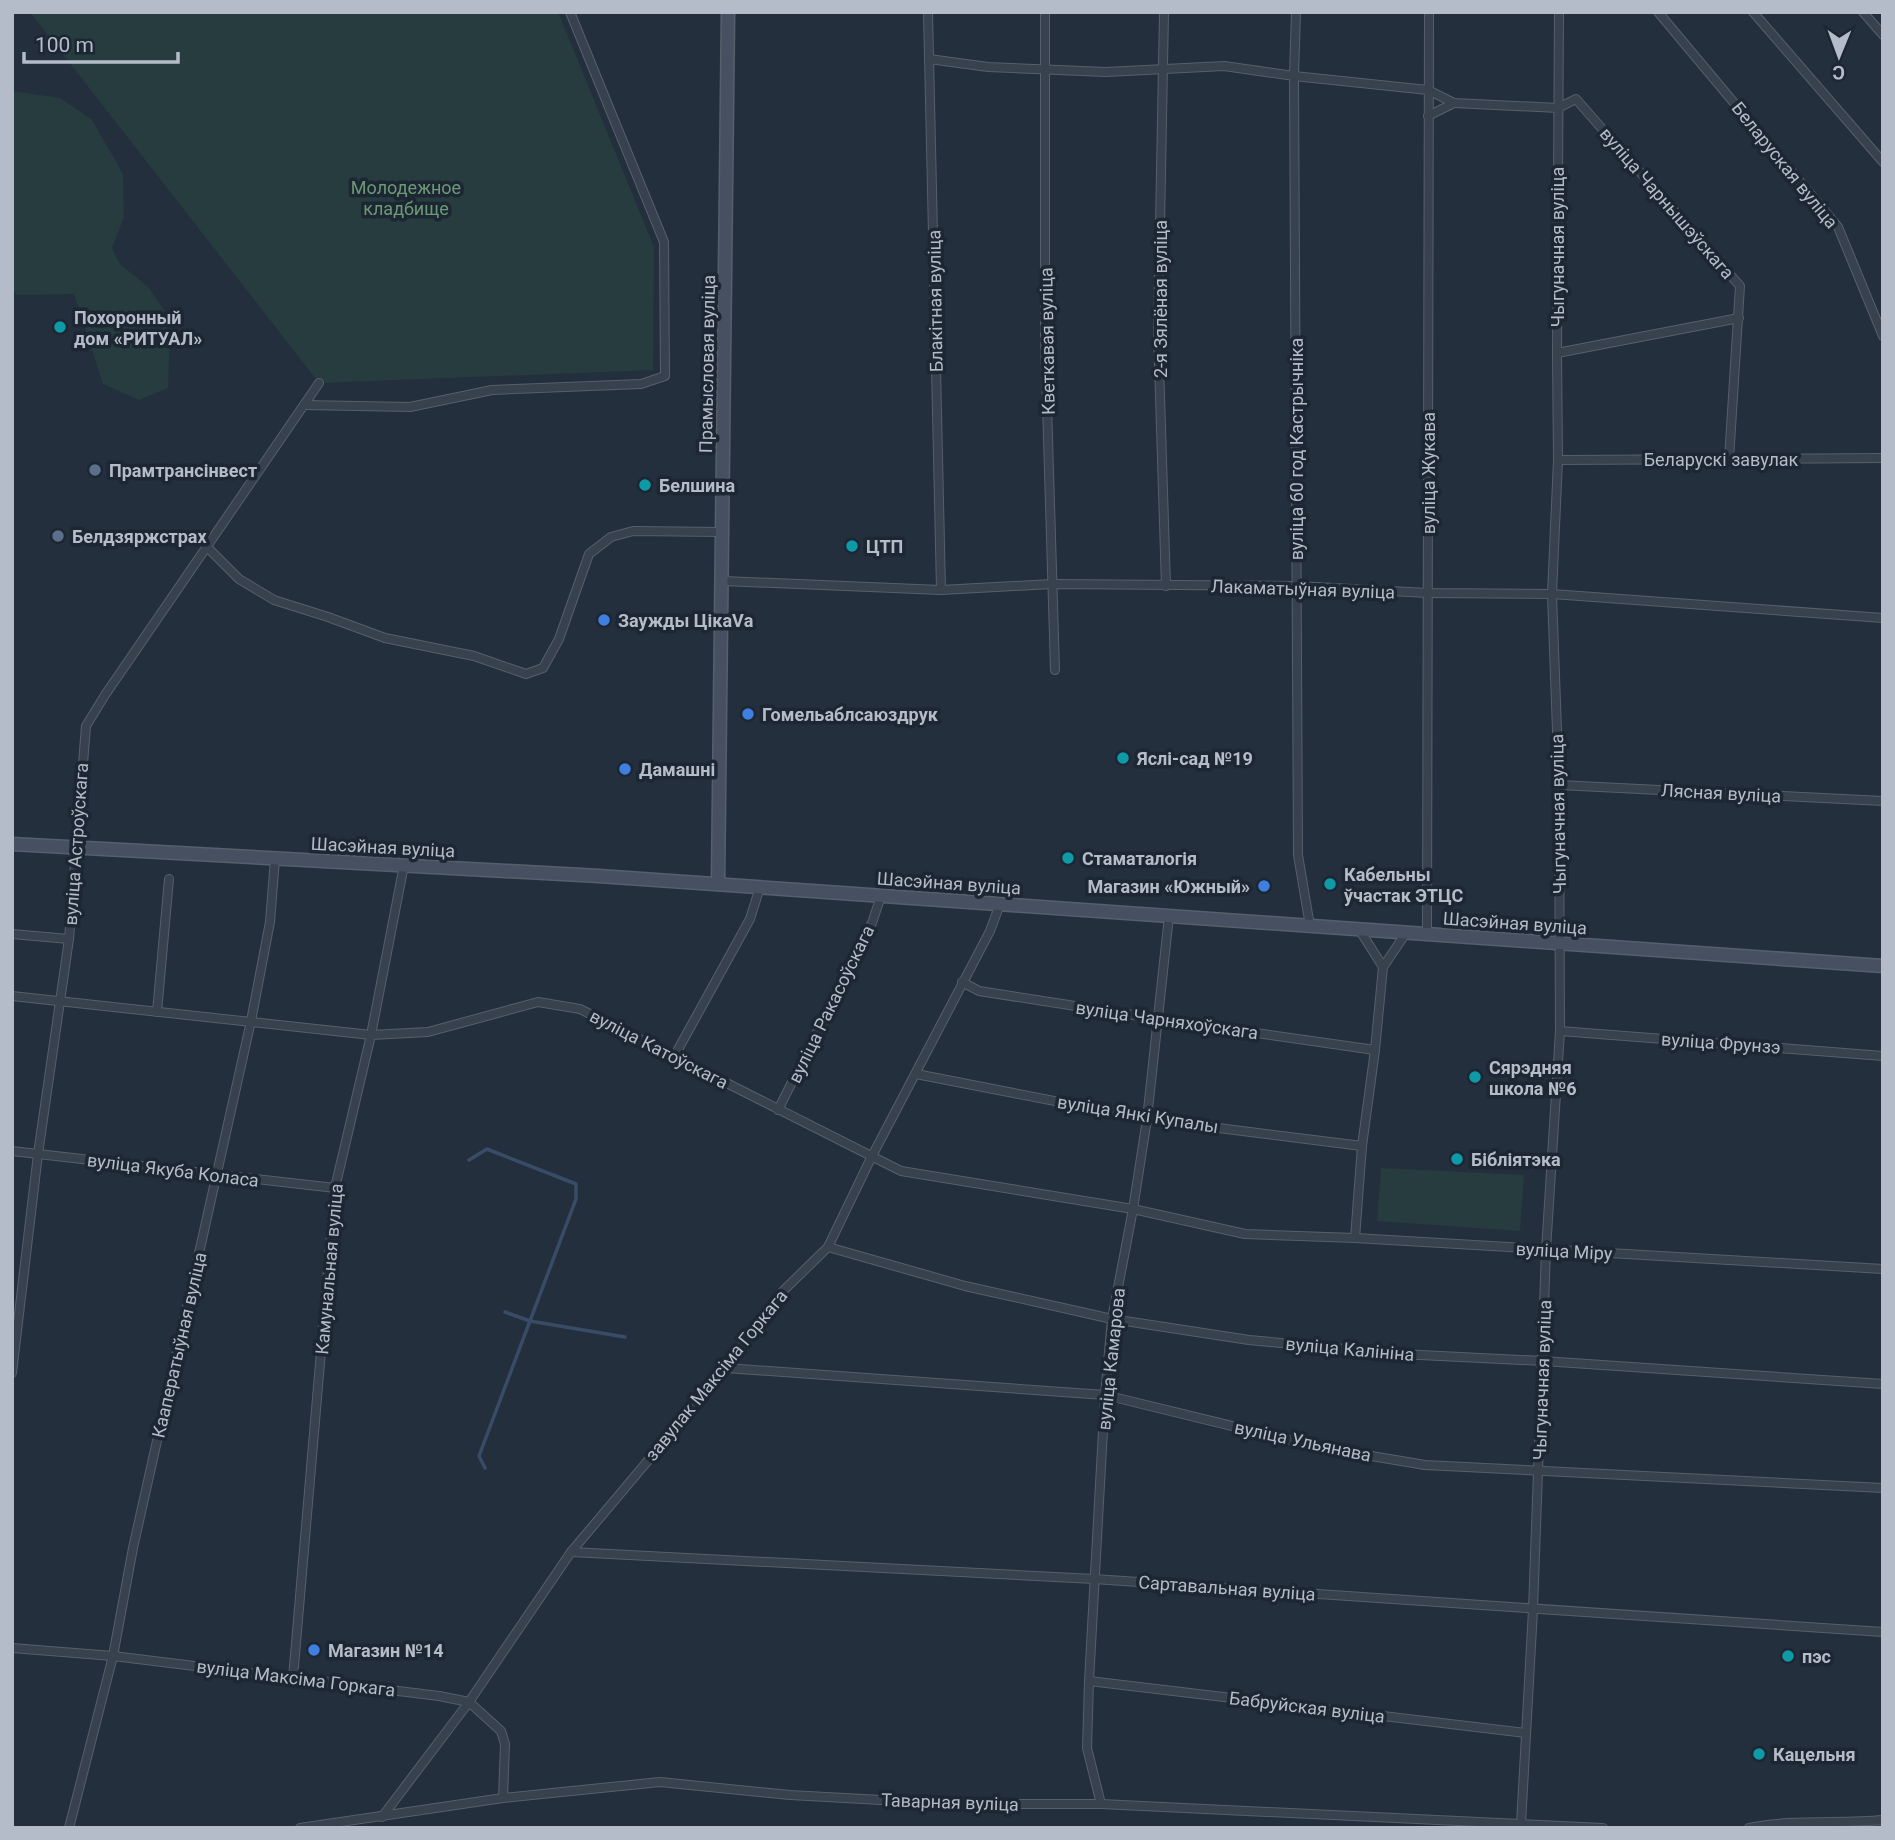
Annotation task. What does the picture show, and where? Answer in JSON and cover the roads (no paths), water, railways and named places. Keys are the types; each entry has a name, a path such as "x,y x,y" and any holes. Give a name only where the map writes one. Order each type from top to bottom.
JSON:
{"main road":[{"name":"Прамысловая вуліца","path":"718,884 728,12"},
{"name":"Шасэйная вуліца","path":"12,844 718,884 1883,966"}],"street":[{"path":"304,405 410,407 492,390 641,384 665,376 664,242 570,12"},
{"name":"Блакітная вуліца","path":"928,12 941,590"},
{"name":"Кветкавая вуліца","path":"1045,12 1045,338 1051,463 1055,670"},
{"name":"2-я Зялёная вуліца","path":"1164,12 1158,333 1166,586"},
{"name":"вуліца 60 год Кастрычніка","path":"1296,12 1294,76 1298,855 1310,926"},
{"name":"вуліца Жукава","path":"1427,934 1429,12"},
{"name":"Чыгуначная вуліца","path":"1521,1824 1534,1610 1546,1250 1560,1031 1559,785 1552,594 1558,460 1559,12"},
{"name":"Беларуская вуліца","path":"1658,12 1838,227 1883,336"},
{"path":"1753,12 1883,162"},
{"path":"1863,12 1883,35"},
{"path":"929,59 1046,71 1106,72 1224,66 1428,90 1454,103 1558,108"},
{"name":"вуліца Чарнышэўскага","path":"1558,108 1576,99 1740,286 1729,459"},
{"path":"1428,116 1454,103"},
{"path":"1557,353 1739,318"},
{"name":"вуліца Астроўскага","path":"12,1373 38,1154 62,1001 78,848 86,726 319,383"},
{"name":"Беларускі завулак","path":"1558,460 1883,458"},
{"path":"207,547 239,579 274,600 385,638 474,656 526,674 543,668 559,639 589,554 611,537 633,531 723,532"},
{"name":"Лакаматыўная вуліца","path":"723,581 941,590 1052,584 1296,586 1428,593 1552,594 1883,618"},
{"name":"Лясная вуліца","path":"1559,785 1883,801"},
{"name":"Кааператыўная вуліца","path":"69,1828 113,1656 133,1548 251,1021 270,922 275,859"},
{"name":"Камунальная вуліца","path":"293,1678 335,1188 372,1035 404,865"},
{"path":"157,1012 169,879"},
{"path":"675,1055 750,919 761,887"},
{"name":"вуліца Ракасоўскага","path":"778,1110 872,923 881,896"},
{"name":"завулак Максіма Горкага","path":"382,1817 469,1702 571,1552 726,1368 783,1291 828,1247 871,1157 989,931 1000,904"},
{"name":"вуліца Камарова","path":"1101,1804 1087,1748 1105,1395 1112,1319 1147,1119 1169,916"},
{"path":"1359,929 1383,967"},
{"path":"1354,1238 1383,967 1406,933"},
{"path":"12,934 69,939"},
{"name":"вуліца Чарняхоўскага","path":"962,982 979,990 1375,1050"},
{"name":"вуліца Катоўскага","path":"12,996 372,1035 428,1032 538,1002 580,1009 901,1171 1133,1209 1245,1234"},
{"name":"вуліца Фрунзэ","path":"1560,1031 1883,1056"},
{"name":"вуліца Янкі Купалы","path":"916,1074 1147,1119 1362,1146"},
{"name":"вуліца Якуба Коласа","path":"12,1151 335,1188"},
{"name":"вуліца Міру","path":"1245,1234 1883,1269"},
{"name":"вуліца Калініна","path":"828,1247 965,1286 1112,1319 1249,1340 1399,1353 1883,1384"},
{"name":"вуліца Ульянава","path":"726,1368 1105,1395 1318,1447 1425,1465 1883,1488"},
{"name":"Сартавальная вуліца","path":"571,1552 1094,1579 1883,1632"},
{"name":"вуліца Максіма Горкага","path":"12,1648 113,1656 439,1696 469,1702"},
{"name":"Бабруйская вуліца","path":"1089,1681 1526,1733"},
{"path":"469,1702 501,1731 505,1744 503,1798"},
{"name":"Таварная вуліца","path":"300,1828 503,1798 660,1782 831,1798 954,1804 1101,1804 1603,1828"},
{"path":"1748,1828 1772,1823 1883,1821"}],"waterway":[{"path":"469,1160 487,1149 576,1184 576,1199 479,1456 485,1468"},
{"path":"505,1312 530,1321 625,1337"}],"place":[{"name":"Похоронный дом «РИТУАЛ»","path":"60,327"},
{"name":"Прамтрансінвест","path":"95,470"},
{"name":"Белшина","path":"645,485"},
{"name":"Белдзяржстрах","path":"58,536"},
{"name":"ЦТП","path":"852,546"},
{"name":"Заужды ЦікаVа","path":"604,620"},
{"name":"Гомельаблсаюздрук","path":"748,714"},
{"name":"Яслі-сад №19","path":"1123,758"},
{"name":"Дамашні","path":"625,769"},
{"name":"Стаматалогія","path":"1068,858"},
{"name":"Кабельны ўчастак ЭТЦС","path":"1330,884"},
{"name":"Магазин «Южный»","path":"1264,886"},
{"name":"Сярэдняя школа №6","path":"1475,1077"},
{"name":"Бібліятэка","path":"1457,1159"},
{"name":"Магазин №14","path":"314,1650"},
{"name":"пэс","path":"1788,1656"},
{"name":"Кацельня","path":"1759,1754"}],"park label":[{"name":"Молодежное кладбище","path":"406,197"}]}
